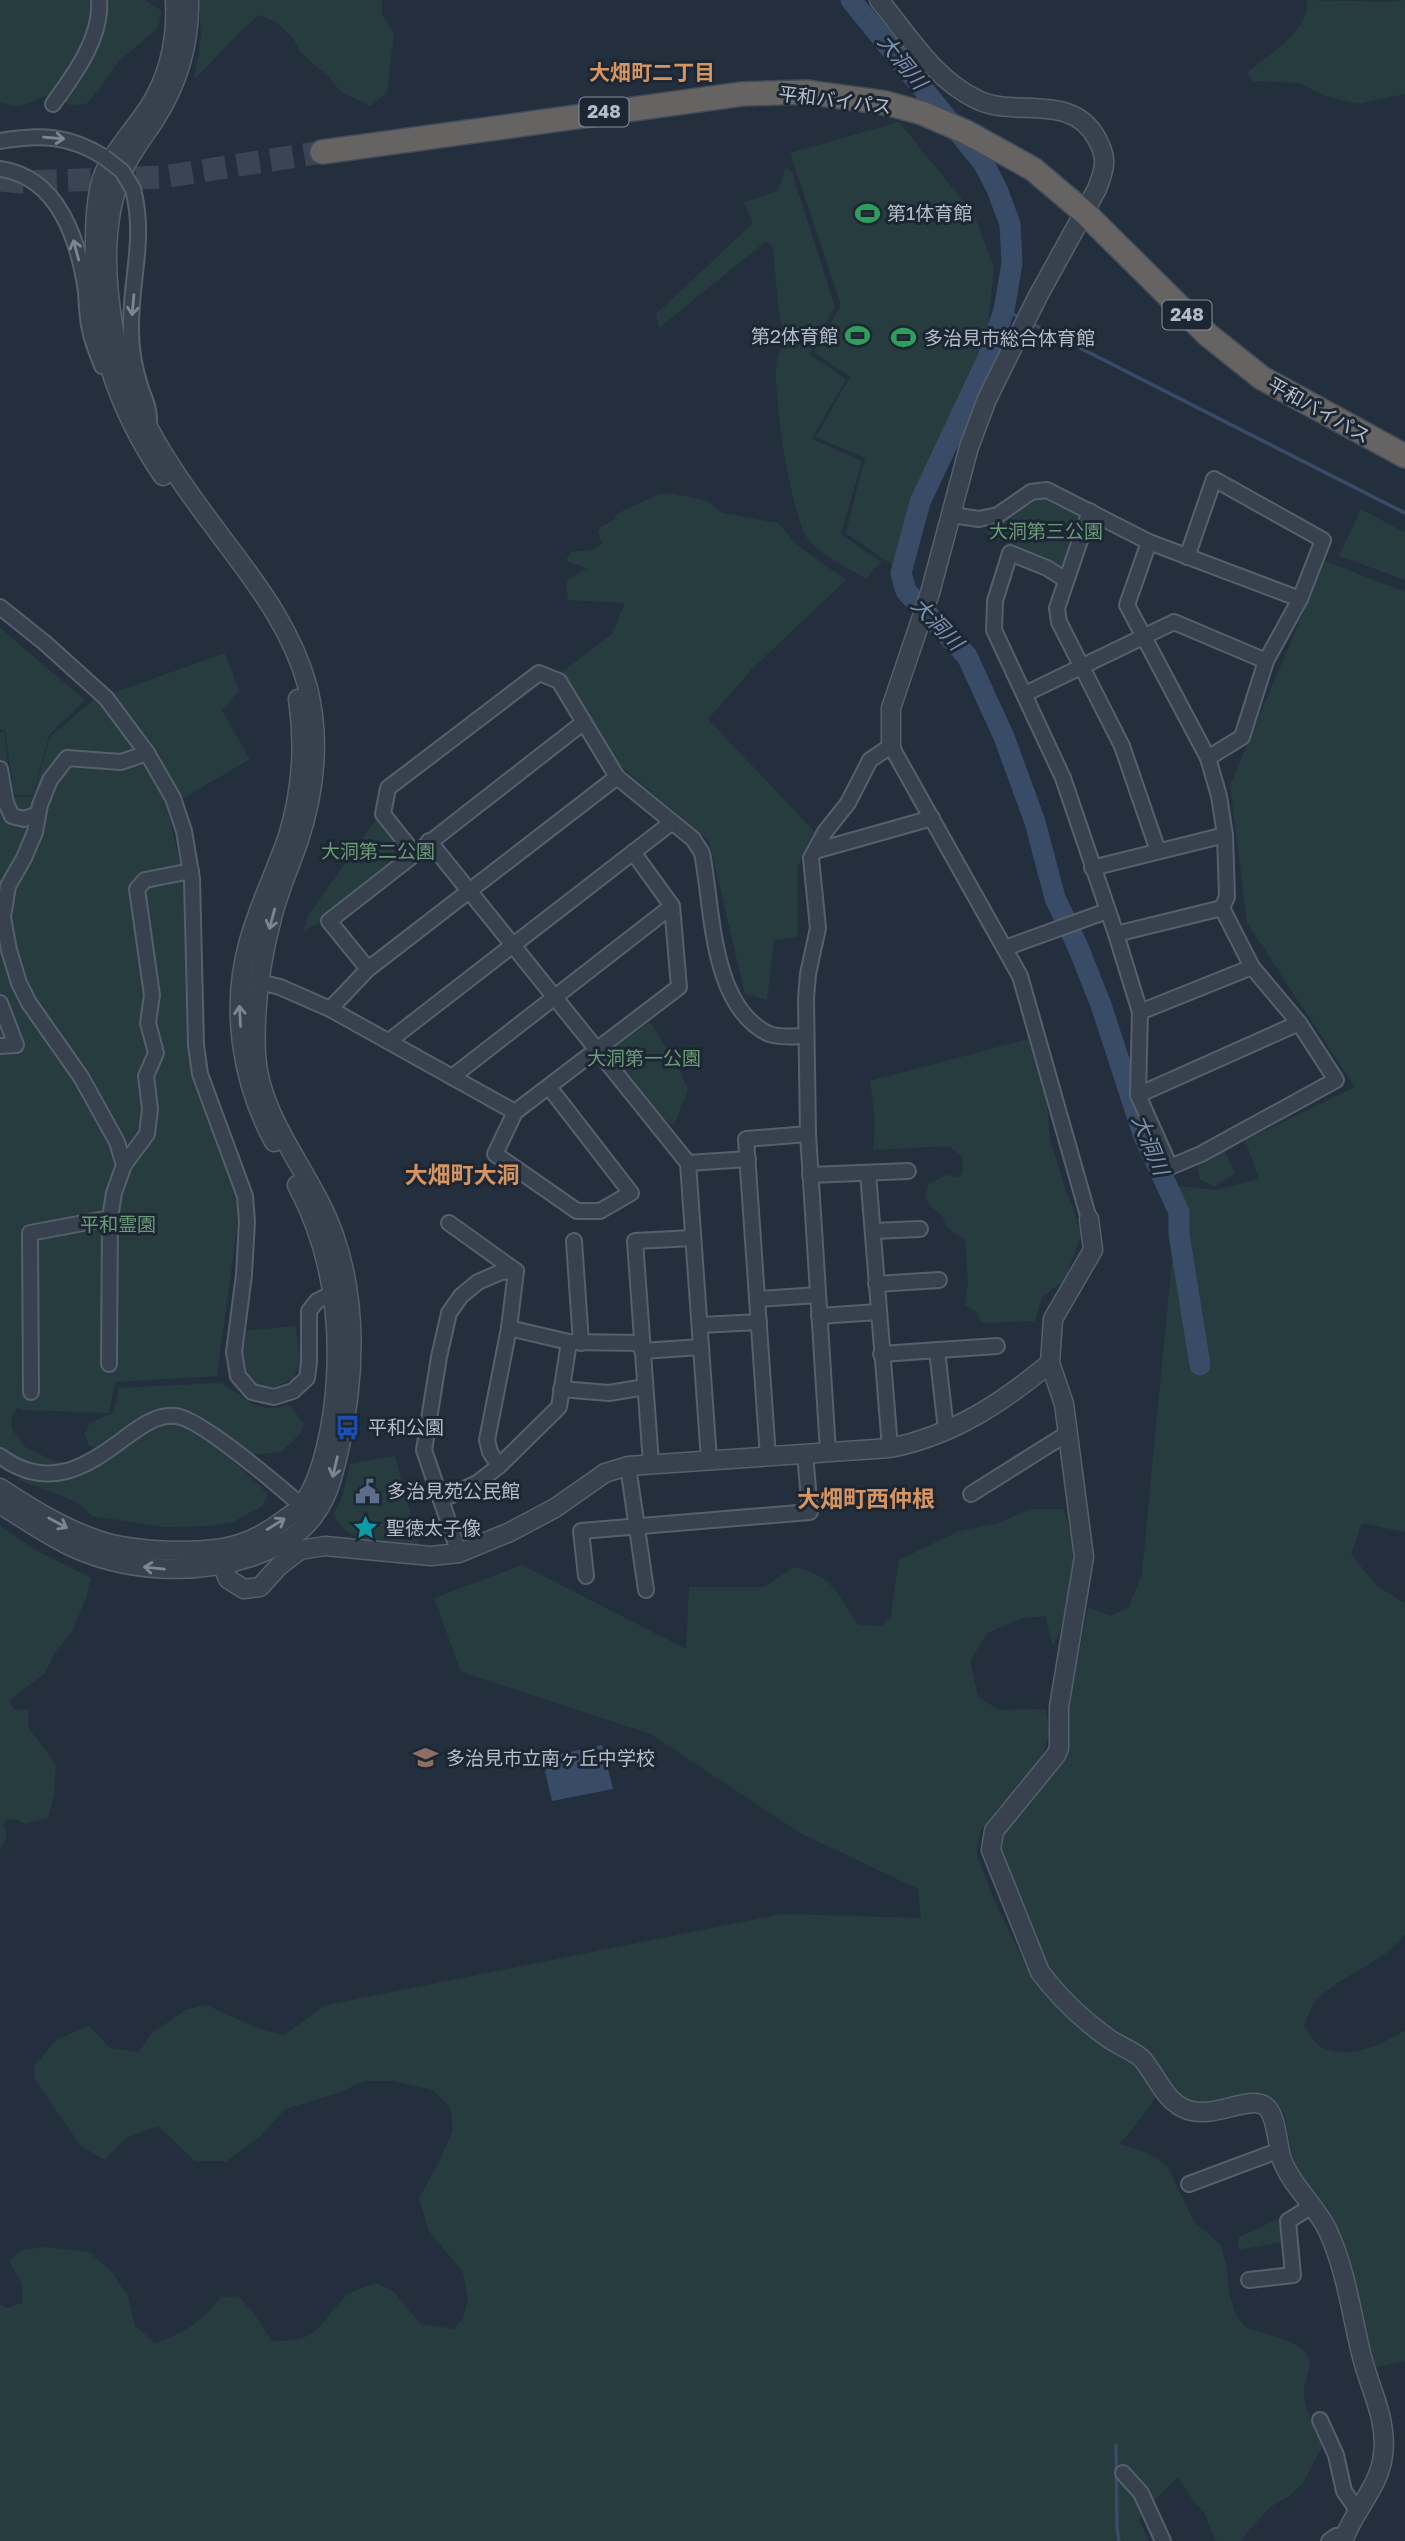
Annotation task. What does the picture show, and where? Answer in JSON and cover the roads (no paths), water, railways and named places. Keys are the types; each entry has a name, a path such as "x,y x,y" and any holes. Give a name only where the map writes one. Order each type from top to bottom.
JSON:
{"highway":[{"name":"平和バイパス","path":"322,152 742,94 806,92 886,103 922,113 966,132 1034,169 1085,214 1208,335 1262,378 1405,456"}],"street":[{"path":"53,104 82,64 97,22 100,0"},
{"path":"0,1504 71,1546 102,1558 132,1565 169,1569 281,1545 304,1528 318,1510 332,1480 348,1406 352,1332 335,1237 320,1202 277,1124 263,1090 256,1061 249,979 248,942 287,836 301,780 303,749 296,686 267,619 176,494 113,383 95,292 96,213 104,174 164,79 172,51 175,0"},
{"path":"141,430 115,338 108,267 109,210 121,174 135,146 151,126 178,78 190,19 189,0"},
{"path":"879,0 942,77 975,99 995,107 1057,109 1083,121 1092,130 1105,154 1104,172 1085,214 1038,296 988,399 969,447 930,593 891,708 891,746 1020,975 1089,1220 1093,1250 1053,1319 1050,1363 1064,1404 1084,1557 1059,1707 1059,1748 994,1831 990,1850 1031,1955 1050,1986 1104,2036 1141,2057 1168,2098 1176,2105 1205,2114 1254,2102 1266,2106 1272,2116 1283,2162 1328,2229 1344,2274 1361,2355 1384,2425 1383,2457 1378,2474 1336,2540 1317,2541"},
{"path":"0,141 36,136 65,139 86,145 122,171 133,189 139,210 139,243 131,330 136,367 150,411 141,430"},
{"path":"0,169 24,175 45,191 60,208 76,246 86,290 90,331 109,386 141,430"},
{"path":"1187,557 1214,479 1323,540 1300,599 1266,661 1242,737 1208,758"},
{"path":"952,515 979,519 998,515 1031,492 1048,490 1149,542 1300,599"},
{"path":"1090,511 1057,608 1059,622 1122,747 1158,851"},
{"path":"1066,580 1047,568 1010,552 995,601 993,630 1063,778 1116,934 1140,1012 1138,1096 1170,1167 1201,1154 1336,1080 1299,1023 1252,967 1223,908 1227,897 1225,835 1219,796 1208,758 1127,605 1149,542"},
{"path":"0,607 84,676 106,698 147,752 173,798 184,831 191,871 196,1045 200,1074 245,1196 247,1221 244,1275 234,1352 238,1376 252,1392 274,1397 293,1391 307,1378 309,1311 317,1301 333,1293"},
{"path":"1025,694 1174,622 1266,661"},
{"path":"414,853 383,814 388,788 539,673 559,681 617,777 694,839 702,853 718,953 727,984 742,1014 771,1035 806,1037"},
{"path":"368,969 329,921 584,722"},
{"path":"828,1451 808,1134 808,974 818,928 811,859 825,832 848,803 870,760 891,746"},
{"path":"124,1165 117,1142 81,1077 29,1003 19,983 3,917 8,886 35,832 38,814 50,780 67,758 121,762 147,752"},
{"path":"0,769 6,803 12,816 24,819 38,814"},
{"path":"330,1009 368,969 617,777"},
{"path":"815,851 932,818"},
{"path":"389,1041 671,823"},
{"path":"1092,868 1225,835"},
{"path":"429,841 688,1163 709,1460"},
{"path":"549,1087 631,1193 600,1212 577,1211 495,1154 515,1112 679,987 672,906 633,852"},
{"path":"110,1364 110,1218 114,1193 124,1165 147,1134 150,1109 146,1076 156,1053 148,1023 152,995 137,889 145,880 191,871"},
{"path":"452,1077 672,906"},
{"path":"1116,934 1223,908"},
{"path":"1005,948 1107,911"},
{"path":"1140,1012 1252,967"},
{"path":"249,979 280,987 330,1009 515,1112"},
{"path":"0,1488 69,1529 100,1541 131,1548 219,1557 276,1525 302,1506 317,1474 328,1440 335,1399 338,1349 333,1293 318,1232 306,1201 262,1120 250,1085 243,1055 239,1012 249,979"},
{"path":"0,1003 16,1045 0,1046"},
{"path":"1138,1096 1299,1023"},
{"path":"768,1457 746,1139 808,1134"},
{"path":"688,1163 747,1158"},
{"path":"810,1175 908,1171"},
{"path":"868,1173 890,1448"},
{"path":"32,1392 30,1233 110,1218"},
{"path":"449,1223 516,1271"},
{"path":"873,1231 920,1229"},
{"path":"651,1464 635,1241 693,1238"},
{"path":"442,1500 477,1483 499,1466 559,1407 561,1389 575,1342 574,1241"},
{"path":"459,1553 424,1450 439,1357 449,1313 461,1296 478,1282 501,1272 516,1271"},
{"path":"499,1466 490,1452 487,1440 509,1328 516,1271"},
{"path":"876,1283 939,1280"},
{"path":"757,1299 818,1295"},
{"path":"819,1316 878,1312"},
{"path":"700,1325 759,1322"},
{"path":"509,1328 575,1342 642,1347 701,1347"},
{"path":"881,1354 997,1346"},
{"path":"937,1350 946,1430"},
{"path":"219,1557 228,1580 244,1589 260,1587 279,1566 300,1550 345,1547 431,1556 459,1553 510,1532 555,1508 605,1473 628,1466 890,1448 921,1442 995,1405 1050,1363"},
{"path":"561,1389 609,1393 645,1387"},
{"path":"0,1456 12,1465 43,1474 68,1472 89,1464 144,1424 174,1415 190,1420 262,1471 302,1506"},
{"path":"971,1494 1068,1433"},
{"path":"586,1576 581,1531 810,1512 805,1453"},
{"path":"628,1466 646,1590"},
{"path":"1189,2184 1280,2150"},
{"path":"1249,2280 1293,2275 1288,2221 1312,2206"},
{"path":"1320,2420 1336,2455 1343,2491 1357,2510"},
{"path":"1123,2473 1141,2493 1163,2541"}],"water":[{"path":"602,1745 613,1789 552,1801 542,1758"}],"waterway":[{"name":"大洞川","path":"851,0 984,164 1010,224 1012,263 1004,310 987,360 920,502 901,573 906,591 967,656 1004,737 1035,822 1055,898 1101,1005 1143,1134 1179,1212 1179,1234 1200,1365"},
{"path":"1004,310 1019,317"},
{"path":"1029,322 1405,513"},
{"path":"1116,2445 1119,2541"}],"tunnel":[{"path":"0,180 22,182 163,177 322,152"}],"place":[{"name":"第1体育館","path":"867,213"},
{"name":"第2体育館","path":"858,336"},
{"name":"多治見市総合体育館","path":"904,338"},
{"name":"平和公園","path":"348,1427"},
{"name":"多治見苑公民館","path":"367,1491"},
{"name":"聖徳太子像","path":"366,1528"},
{"name":"多治見市立南ヶ丘中学校","path":"426,1758"}],"district":[{"name":"大畑町二丁目","path":"652,73"},
{"name":"大畑町大洞","path":"462,1175"},
{"name":"大畑町西仲根","path":"866,1499"}],"park label":[{"name":"大洞第三公園","path":"1046,531"},
{"name":"大洞第二公園","path":"378,851"},
{"name":"大洞第一公園","path":"644,1058"},
{"name":"平和霊園","path":"118,1224"}]}
